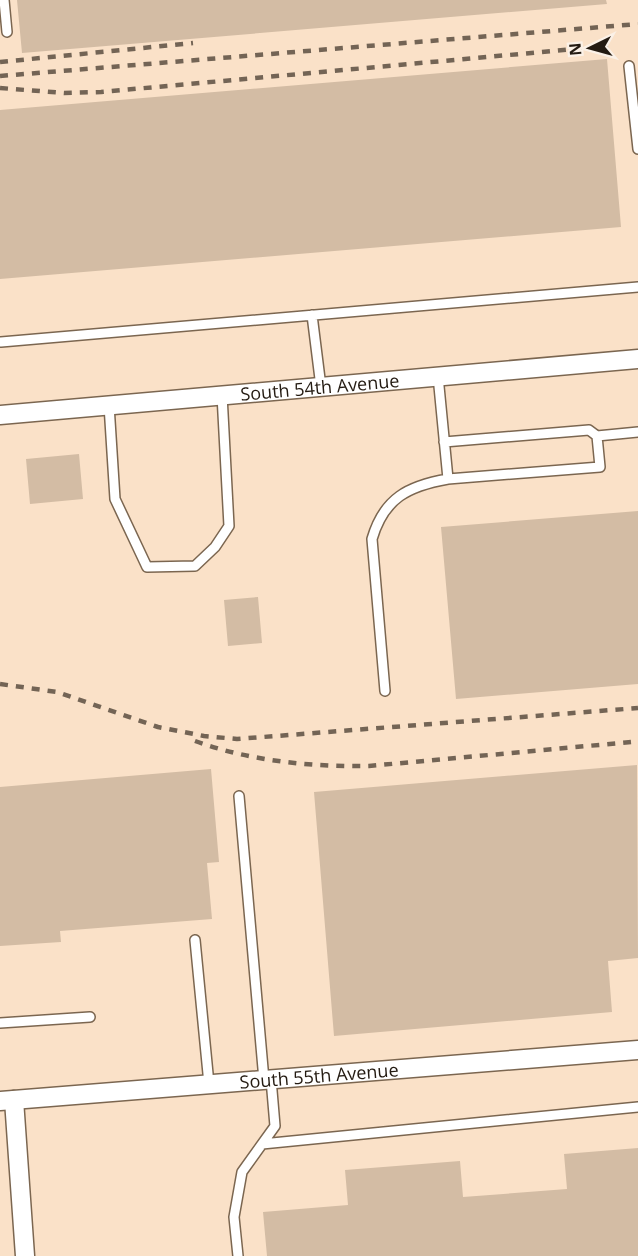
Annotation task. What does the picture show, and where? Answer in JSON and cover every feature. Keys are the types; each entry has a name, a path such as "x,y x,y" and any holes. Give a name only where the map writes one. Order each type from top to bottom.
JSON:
{"street":[{"name":"South 54th Avenue","path":"0,415 638,359"},
{"name":"South 55th Avenue","path":"7,1101 638,1050"},
{"path":"7,1101 25,1256"}],"lane":[{"path":"4,0 7,32"},
{"path":"629,66 638,149"},
{"path":"1,342 638,287"},
{"path":"312,315 321,387"},
{"path":"438,376 448,478"},
{"path":"109,405 115,499 147,567 195,566 215,547 229,526 222,395"},
{"path":"444,442 589,430 597,436 638,432"},
{"path":"385,691 372,539 376,524 396,496 422,483 448,478 600,467 597,436"},
{"path":"238,1256 234,1217 242,1172 275,1126 268,1080 239,796"},
{"path":"195,940 209,1084"},
{"path":"0,1023 90,1017"},
{"path":"262,1144 638,1107"}],"building":[{"path":"17,0 606,0 607,4 22,53"},
{"path":"607,59 621,227 0,279 0,110"},
{"path":"79,454 83,499 30,504 26,459"},
{"path":"638,511 638,684 456,699 441,527"},
{"path":"258,597 262,643 228,646 224,600"},
{"path":"637,765 638,958 608,961 612,1012 334,1036 314,792"},
{"path":"211,769 219,862 207,863 212,919 60,931 61,942 0,946 0,787"},
{"path":"638,1148 638,1256 267,1256 263,1212 348,1205 345,1170 460,1161 463,1197 567,1189 564,1154"}],"railway":[{"path":"0,76 638,24"},
{"path":"0,62 193,43"},
{"path":"0,88 64,93 101,92 608,46"},
{"path":"0,684 57,692 158,727 204,736 237,739 638,708"},
{"path":"195,741 259,758 303,764 347,766 369,766 631,742"}]}
